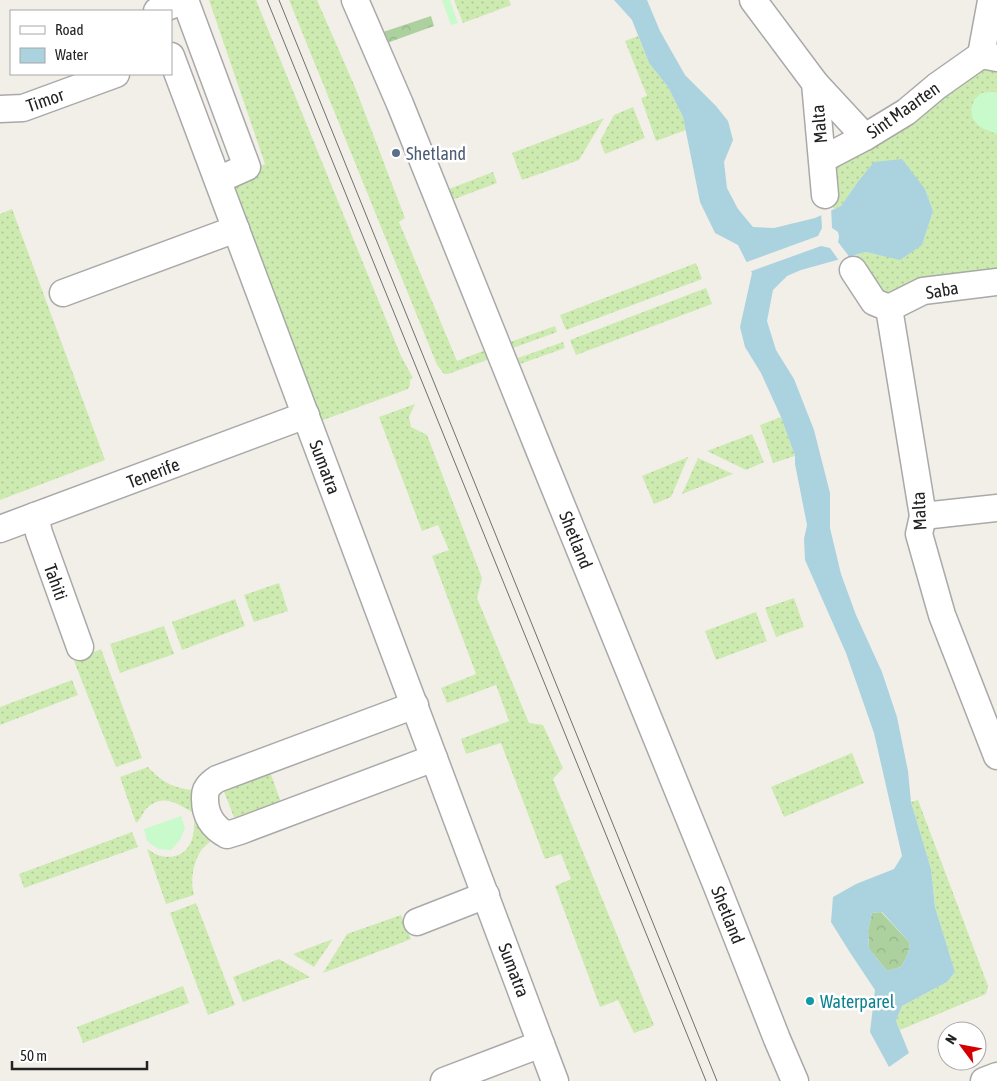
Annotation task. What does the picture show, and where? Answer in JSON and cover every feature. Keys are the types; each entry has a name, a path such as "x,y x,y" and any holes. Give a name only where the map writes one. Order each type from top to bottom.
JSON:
{"street":[{"path":"159,10 185,0 247,168 218,180"},
{"name":"Shetland","path":"355,0 400,104 795,1081"},
{"name":"Malta","path":"753,0 815,83 865,137"},
{"path":"991,0 997,1"},
{"name":"Sint Maarten","path":"822,159 865,137 906,112 937,86 989,57 991,0"},
{"path":"172,54 201,42"},
{"name":"Sumatra","path":"172,57 555,1081"},
{"name":"Timor","path":"0,109 23,108 113,75"},
{"name":"Malta","path":"815,83 825,195"},
{"path":"63,293 236,229"},
{"path":"853,270 874,302 889,308"},
{"name":"Saba","path":"889,308 923,291 997,282"},
{"name":"Malta","path":"889,308 923,516 919,534 942,615 997,756"},
{"name":"Tenerife","path":"0,529 306,415"},
{"path":"923,516 997,508"},
{"name":"Tahiti","path":"35,516 39,533 80,647"},
{"path":"415,705 217,779 209,785 205,792 206,812 219,831 227,835 434,758"},
{"path":"417,922 486,896"},
{"path":"444,1081 541,1044"},
{"path":"984,1081 997,1076"}],"green space":[{"path":"209,0 256,0 401,356 413,378 410,380 408,389 315,423 229,195 233,179 265,164"},
{"path":"289,0 317,0 355,87 405,218 399,222 457,361 491,348 495,357 448,374 444,374 437,365"},
{"path":"442,0 450,0 458,23 451,25"},
{"path":"454,0 509,0 511,5 463,23"},
{"path":"431,16 434,26 387,43 383,32"},
{"path":"638,36 649,63 668,87 683,117 686,130 656,141 641,98 647,96 625,41"},
{"path":"976,67 997,70 997,276 883,295 876,294 851,257 866,252 879,255 922,245 933,211 925,189 857,183 841,206 833,209 829,163"},
{"path":"997,93 997,134 978,125 971,113 972,105 979,95"},
{"path":"633,107 645,138 605,154 600,141 614,115"},
{"path":"604,118 579,160 522,180 512,153"},
{"path":"493,172 497,183 452,200 449,189"},
{"path":"12,209 105,460 0,500 0,214"},
{"path":"696,263 702,279 566,330 560,315"},
{"path":"706,288 712,304 576,355 570,340"},
{"path":"555,326 557,332 513,348 510,342"},
{"path":"563,342 565,348 520,364 518,358"},
{"path":"415,404 409,417 411,427 427,435 482,578 477,598 529,723 543,725 563,768 553,779 654,1025 651,1027 634,1033 618,1000 600,1007 555,886 571,879 561,854 545,859 501,743 466,754 461,739 509,721 496,685 447,703 441,688 476,674 432,556 449,550 438,525 422,531 379,417"},
{"path":"781,417 795,456 773,463 760,425"},
{"path":"752,434 764,462 746,470 707,451"},
{"path":"688,457 671,497 654,504 642,476"},
{"path":"698,458 733,474 682,494"},
{"path":"279,583 288,611 254,622 244,595"},
{"path":"794,598 804,627 776,637 765,608"},
{"path":"235,599 245,626 182,650 172,622"},
{"path":"756,612 767,641 716,660 705,631"},
{"path":"164,626 174,654 120,673 110,644"},
{"path":"101,649 142,758 116,767 74,661"},
{"path":"72,680 78,695 0,725 0,707"},
{"path":"852,753 864,783 784,817 771,787"},
{"path":"268,766 283,808 237,825 221,784"},
{"path":"148,767 171,785 198,791 199,811 192,812 174,802 162,801 151,805 145,810 136,823 120,777"},
{"path":"918,800 988,986 986,994 900,1030 896,1021 902,1006 947,982 955,972 935,907 931,869 911,802"},
{"path":"181,816 185,828 180,840 171,850 158,849 147,841 144,829"},
{"path":"201,817 214,838 202,849 194,865 192,877 194,895 166,904 147,849 155,854 169,857 182,853 187,849 193,837 194,822"},
{"path":"132,832 138,847 24,888 19,874"},
{"path":"196,903 235,1005 208,1015 170,913"},
{"path":"881,912 910,943 908,954 901,967 887,971 869,949 868,930 872,913"},
{"path":"401,915 411,939 323,973 347,934"},
{"path":"333,939 314,967 293,954"},
{"path":"279,959 310,977 243,1002 233,977"},
{"path":"183,986 189,1003 83,1043 77,1027"}],"water":[{"path":"614,0 647,0 660,31 685,75 728,121 733,140 724,162 727,188 738,209 753,227 774,228 815,218 841,206 874,162 902,159 925,189 933,211 922,245 900,260 866,252 801,270 787,276 773,290 767,321 776,350 794,379 814,430 830,493 830,528 841,574 856,615 882,672 897,717 908,771 911,802 931,869 935,907 955,972 947,982 902,1006 896,1021 909,1053 889,1067 870,1032 875,990 831,922 833,897 856,884 894,869 902,856 874,733 846,653 805,560 804,539 807,525 795,456 781,417 761,373 745,347 740,327 752,273 738,245 715,233 700,202 683,117 668,87 649,63 632,20","holes":["882,912 910,943 908,954 901,967 887,971 869,949 868,930 872,913"]}],"pier":[{"path":"831,207 832,228 838,232 838,242 851,259 840,262 830,248 821,246 749,272 744,263 818,236 822,228 821,212"}],"tram line":[{"path":"267,0 706,1081"},
{"path":"279,0 717,1081"}],"place":[{"name":"Shetland","path":"396,153"},
{"name":"Waterparel","path":"810,1001"}]}
